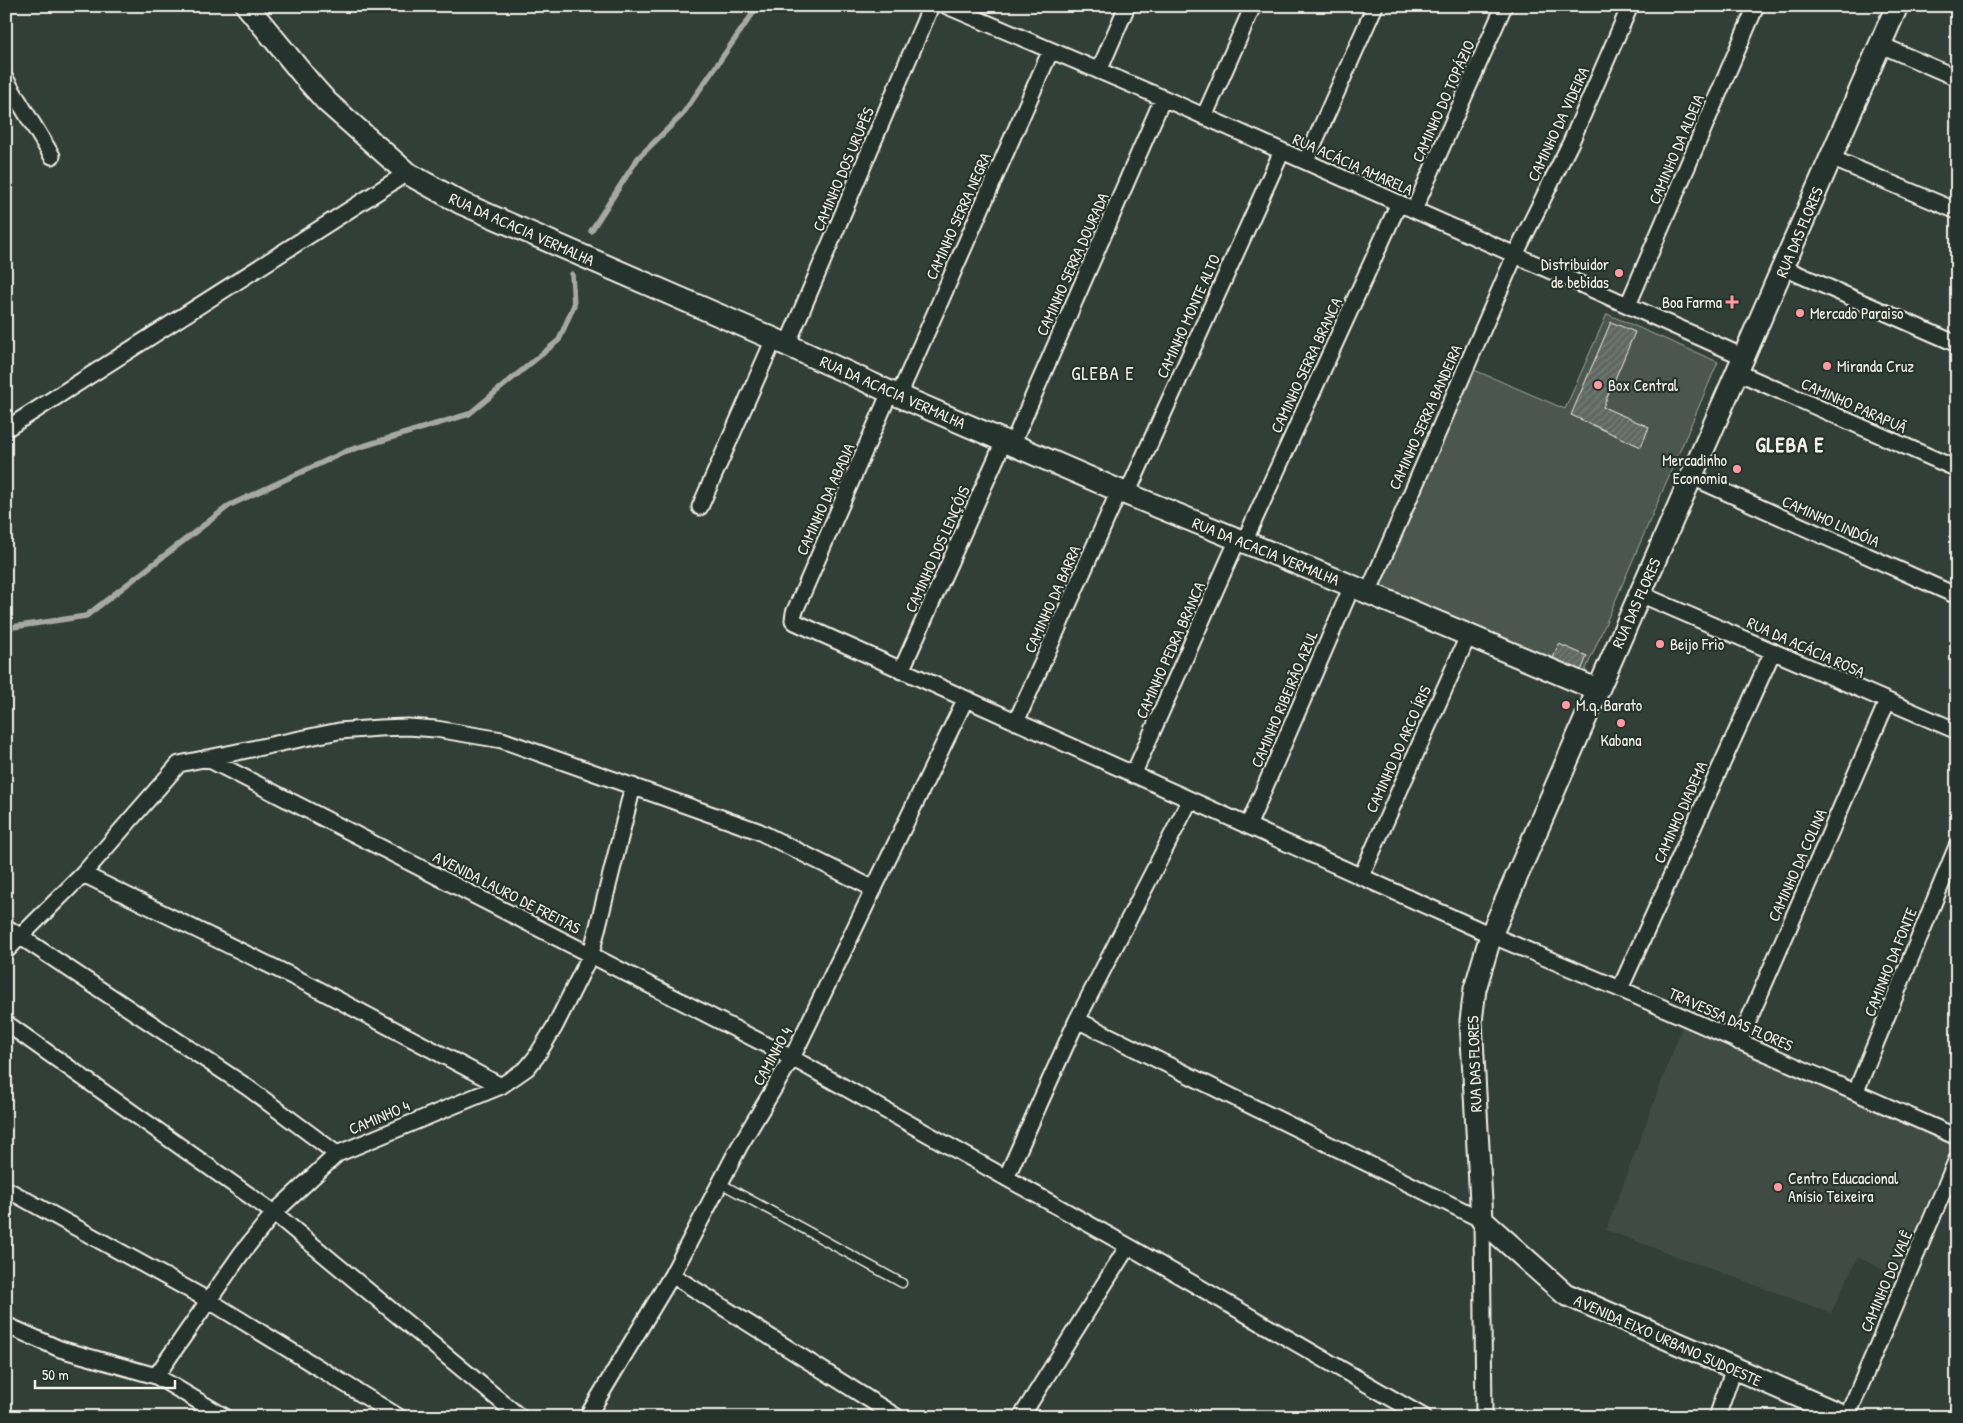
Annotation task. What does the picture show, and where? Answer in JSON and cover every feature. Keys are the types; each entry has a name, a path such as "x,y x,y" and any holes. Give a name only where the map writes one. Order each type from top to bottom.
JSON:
{"street":[{"name":"RUA DA ACACIA VERMALHA","path":"247,6 327,102 407,173 460,203 1123,493 1241,540 1598,690"},
{"name":"CAMINHO DOS URUPÊS","path":"700,507 781,342 931,6"},
{"name":"RUA ACÁCIA AMARELA","path":"947,6 1050,52 1163,98 1628,305 1740,365"},
{"path":"1099,71 1127,6"},
{"path":"1204,117 1253,6"},
{"path":"1306,161 1375,6"},
{"name":"CAMINHO DO TOPÁZIO","path":"1414,210 1504,6"},
{"name":"CAMINHO DA VIDEIRA","path":"1515,255 1570,142 1630,6"},
{"name":"CAMINHO DA ALDEIA","path":"1628,305 1756,6"},
{"name":"RUA DAS FLORES","path":"1482,1220 1471,1021 1475,989 1491,935 1898,6"},
{"path":"1881,45 1957,78"},
{"name":"CAMINHO SERRA NEGRA","path":"895,393 1050,52"},
{"path":"6,80 52,156"},
{"name":"CAMINHO SERRA DOURADA","path":"1008,443 1163,98"},
{"name":"CAMINHO MONTE ALTO","path":"1123,493 1282,151"},
{"path":"1831,158 1957,210"},
{"path":"6,429 407,173"},
{"name":"CAMINHO SERRA BRANCA","path":"1241,540 1399,203"},
{"name":"CAMINHO SERRA BANDEIRA","path":"1360,590 1515,255"},
{"path":"1784,268 1957,344"},
{"name":"CAMINHO PARAPUÃ","path":"1740,365 1957,469"},
{"name":"CAMINHO DA ABADIA","path":"793,620 794,612 895,393"},
{"name":"CAMINHO DOS LENÇÓIS","path":"902,671 1008,443"},
{"name":"CAMINHO LINDÓIA","path":"1692,477 1957,596"},
{"name":"CAMINHO DA BARRA","path":"1016,722 1123,493"},
{"name":"CAMINHO PEDRA BRANCA","path":"1133,775 1241,540"},
{"name":"CAMINHO RIBEIRÃO AZUL","path":"1248,826 1360,590"},
{"name":"RUA DA ACÁCIA ROSA","path":"1640,594 1957,731"},
{"name":"TRAVESSA DAS FLORES","path":"793,620 798,624 965,700 1491,935 1856,1091 1957,1137"},
{"name":"CAMINHO DO ARCO ÍRIS","path":"1361,877 1468,636"},
{"name":"CAMINHO DIADEMA","path":"1620,989 1773,651"},
{"name":"CAMINHO 4","path":"587,1417 672,1275 720,1183 792,1058 965,700"},
{"name":"CAMINHO DA COLINA","path":"1739,1042 1887,702"},
{"path":"6,951 83,874 179,764 340,731 408,727 426,728 502,740 758,831 874,889"},
{"name":"AVENIDA LAURO DE FREITAS","path":"206,758 792,1058 1128,1246 1424,1417"},
{"name":"CAMINHO 4","path":"156,1376 208,1300 274,1213 337,1154 501,1086 526,1068 536,1057 555,1026 591,954 633,786"},
{"path":"1006,1178 1077,1020 1190,800"},
{"name":"CAMINHO DA FONTE","path":"1856,1091 1957,846"},
{"path":"83,874 317,989 501,1086"},
{"path":"6,927 21,935 247,1087 337,1154"},
{"path":"1077,1020 1482,1220 1484,1417"},
{"path":"6,1022 274,1213 520,1417"},
{"name":"CAMINHO DO VALÊ","path":"1846,1417 1957,1159"},
{"path":"6,1189 208,1300 399,1417"},
{"name":"AVENIDA EIXO URBANO SUDOESTE","path":"1482,1220 1565,1294 1846,1417"},
{"path":"1020,1417 1128,1246"},
{"path":"672,1275 897,1417"},
{"path":"6,1325 60,1349 156,1376 225,1417"},
{"path":"1717,1417 1734,1368"}],"lane":[{"path":"720,1183 902,1283"}],"shaded area":[{"path":"1607,314 1718,362 1583,676 1377,584 1472,369 1565,409"},
{"name":"Centro Educacional Anísio Teixeira","path":"1682,1027 1952,1144 1896,1276 1858,1257 1831,1313 1606,1230"}],"building":[{"name":"Box Central","path":"1611,322 1635,332 1603,407 1649,427 1641,447 1571,415"},
{"path":"1559,644 1587,656 1581,671 1553,658"}],"waterway":[{"path":"591,231 638,158 682,115 758,6"},
{"path":"6,628 86,616 230,505 347,451 469,414 559,340 574,305 572,274"}],"place":[{"name":"Distribuidor de bebidas","path":"1619,273"},
{"name":"Boa Farma","path":"1732,302"},
{"name":"Mercado Paraiso","path":"1800,313"},
{"name":"Miranda Cruz","path":"1827,366"},
{"name":"Box Central","path":"1598,385"},
{"name":"Mercadinho Economia","path":"1737,469"},
{"name":"Beijo Frio","path":"1660,644"},
{"name":"M.q. Barato","path":"1566,705"},
{"name":"Kabana","path":"1621,723"},
{"name":"Centro Educacional Anísio Teixeira","path":"1778,1187"}],"district":[{"name":"GLEBA E","path":"1103,373"},
{"name":"GLEBA E","path":"1790,445"}]}
